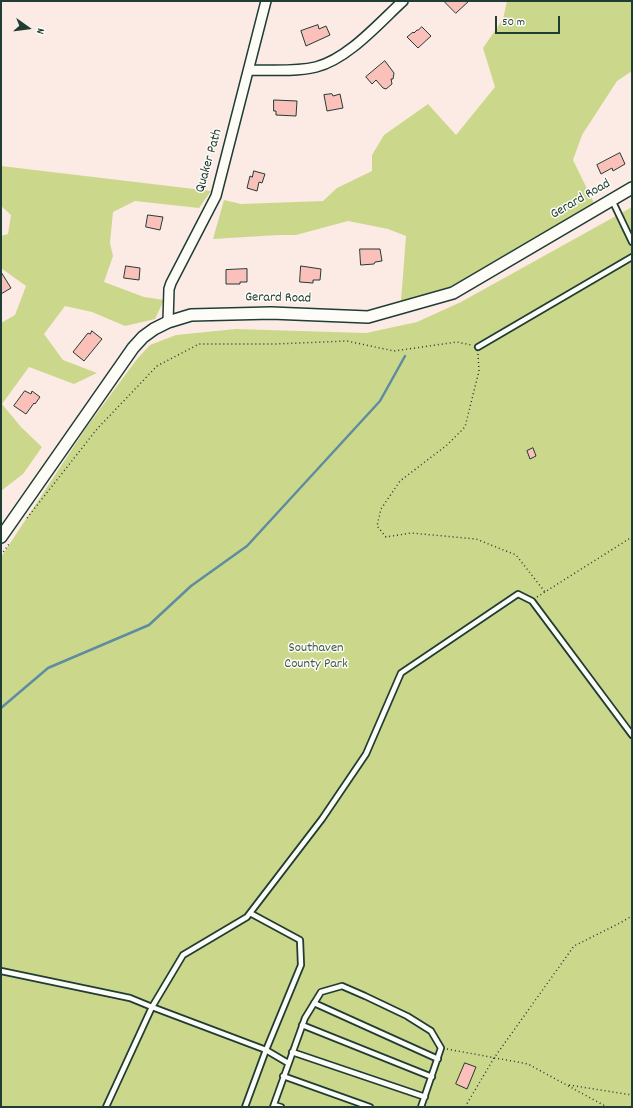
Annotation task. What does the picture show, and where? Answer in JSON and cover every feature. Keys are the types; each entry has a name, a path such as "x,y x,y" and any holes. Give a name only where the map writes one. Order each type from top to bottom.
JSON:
{"street":[{"name":"Quaker Path","path":"168,322 169,289 216,196 266,1"},
{"path":"249,70 291,71 317,67 345,54 403,1"},
{"name":"Gerard Road","path":"6,540 133,348 143,337 154,329 168,322 191,315 270,313 368,317 453,292 632,188"}],"lane":[{"path":"612,200 632,242"},
{"path":"478,347 632,257"},
{"path":"106,1107 152,1007 183,955 247,917 322,819 366,754 401,673 518,594 532,601 632,735"},
{"path":"245,1107 266,1050 301,965 300,940 250,913"},
{"path":"1,971 130,998 266,1050 288,1063"},
{"path":"281,1107 273,1106 302,1025 321,992 342,986 407,1016 431,1031 441,1048 421,1107"},
{"path":"314,1003 438,1059"},
{"path":"302,1025 432,1077"},
{"path":"292,1052 425,1097"},
{"path":"283,1076 370,1107"}],"path":[{"path":"24,522 97,429 157,366 199,344 275,344 347,341 394,351 457,342 478,347 479,371 465,427 447,445 400,480 381,509 377,526 386,537 411,532 476,539 516,555 545,592"},
{"path":"532,601 632,537"},
{"path":"1,555 6,540"},
{"path":"465,1107 494,1058 574,946 632,916"},
{"path":"441,1048 528,1064 607,1107"},
{"path":"566,1085 632,1095"}],"green space":[{"path":"507,1 632,1 632,71 617,81 582,135 573,160 594,203 450,287 401,301 406,236 388,229 348,221 296,235 213,239 224,200 241,204 323,201 337,188 372,171 372,155 384,135 428,104 456,135 495,87 483,48 503,19"},
{"path":"1,166 211,191 199,208 135,201 113,212 110,243 113,256 104,282 144,297 164,300 155,319 125,326 92,312 65,306 44,334 63,360 97,373 74,384 29,367 2,404 21,427 42,447 23,474 1,491 1,323 15,315 26,286 1,268 1,236 8,234 11,215 1,206"},
{"name":"Southaven County Park","path":"632,207 632,1107 1,1107 1,557 86,428 137,359 150,345 176,335 236,329 366,333 417,322 461,302"}],"building":[{"path":"444,1 469,1 456,13"},
{"path":"318,25 319,29 326,26 330,35 306,46 301,31"},
{"path":"422,27 431,36 418,48 407,37"},
{"path":"385,61 394,73 393,79 391,79 392,84 386,89 383,88 376,80 372,84 366,77"},
{"path":"332,94 333,96 340,94 343,108 327,111 324,95"},
{"path":"274,100 297,101 296,116 276,115 276,111 274,111"},
{"path":"620,153 625,164 613,171 612,168 601,174 597,165"},
{"path":"254,171 265,174 262,183 259,182 257,191 247,188 250,176 252,177"},
{"path":"148,215 163,217 160,230 146,227"},
{"path":"360,249 380,249 382,261 375,262 374,264 361,265"},
{"path":"126,266 140,268 139,280 124,278"},
{"path":"301,266 321,269 320,280 313,280 313,283 300,282"},
{"path":"247,269 247,282 240,282 240,284 226,284 226,270"},
{"path":"1,272 11,288 1,294"},
{"path":"92,331 102,339 84,361 73,352 88,333 90,334"},
{"path":"25,391 31,394 32,391 40,397 26,414 14,406"},
{"path":"533,448 536,456 530,459 527,451"},
{"path":"465,1063 476,1067 467,1089 456,1084"}],"waterway":[{"path":"1,708 48,668 149,625 191,586 247,546 380,401 405,356"}]}
